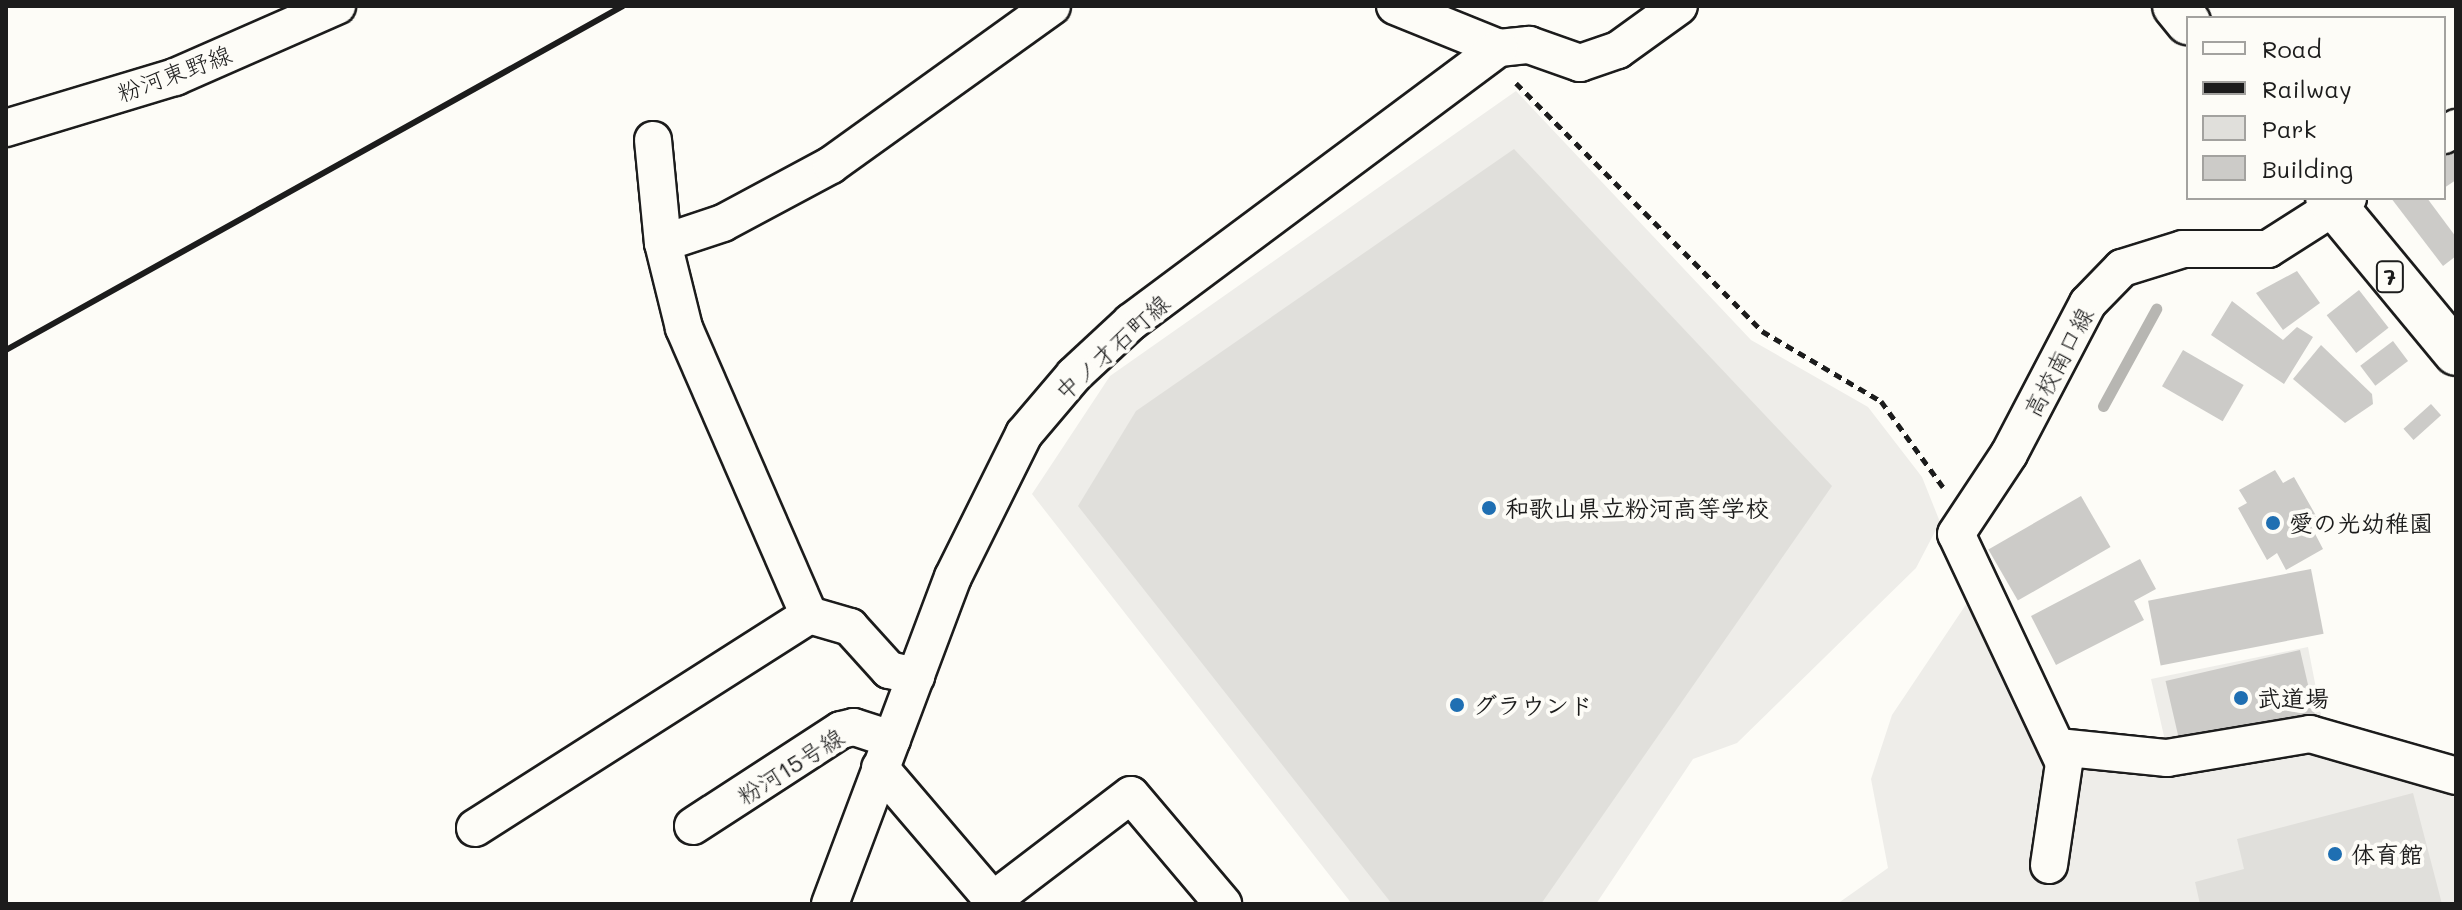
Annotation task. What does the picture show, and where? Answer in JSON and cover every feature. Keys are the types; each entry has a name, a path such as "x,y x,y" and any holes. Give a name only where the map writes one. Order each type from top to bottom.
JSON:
{"main road":[{"name":"7","path":"2337,201 2456,353"}],"street":[{"name":"粉河東野線","path":"6,128 175,77 337,6"},
{"path":"663,243 723,223 831,165 1052,6"},
{"path":"1395,6 1494,52 1529,45 1580,63 1599,59 1679,6"},
{"name":"中ノ才石町線","path":"830,904 916,676 994,486 1024,434 1074,375 1131,322 1494,52"},
{"path":"653,140 663,243 684,328 809,615"},
{"name":"高校南口線","path":"1956,534 2009,454 2088,303 2122,268 2183,249 2268,249 2337,201"},
{"path":"1956,534 2064,763 2049,865"},
{"path":"475,828 809,615 850,627 889,670 916,676"},
{"name":"粉河15号線","path":"693,826 841,730 854,727 886,753"},
{"path":"2058,747 2167,758 2310,734 2456,776"},
{"path":"886,753 994,902 1131,795 1223,904"}],"path":[{"path":"1494,52 1762,331 1881,401 1938,477 1956,534"}],"shaded area":[{"name":"グラウンド","path":"1516,91 1751,340 1868,407 1922,477 1940,522 1916,568 1737,743 1693,759 1596,904 1352,904 1032,494 1110,376"},
{"path":"1971,597 2037,738 2166,745 2151,679 2308,647 2327,745 2456,788 2456,904 1837,904 1888,868 1871,779 1892,715"}],"green space":[{"name":"グラウンド","path":"1514,149 1832,486 1541,904 1392,904 1078,506 1136,411"},
{"name":"体育館","path":"2413,793 2442,904 2200,904 2195,882 2244,869 2237,839"}],"building":[{"path":"2456,143 2456,180 2446,187 2446,150"},
{"path":"2393,200 2428,200 2456,237 2456,256 2443,266"},
{"path":"2297,271 2320,303 2283,330 2256,293"},
{"path":"2359,290 2389,328 2356,353 2327,315"},
{"path":"2232,301 2283,340 2297,327 2313,337 2284,384 2211,335"},
{"path":"2393,341 2408,361 2375,386 2360,366"},
{"path":"2321,345 2372,394 2373,404 2345,423 2293,379"},
{"path":"2183,350 2244,385 2223,421 2162,386"},
{"path":"2431,404 2441,415 2414,440 2404,429"},
{"path":"2275,470 2283,483 2294,477 2319,521 2311,526 2323,549 2286,570 2277,553 2267,560 2238,508 2247,503 2239,490"},
{"path":"2081,496 2110,547 2018,601 1988,550"},
{"path":"2140,559 2156,589 2134,601 2144,620 2056,665 2031,616"},
{"path":"2311,569 2324,634 2161,665 2148,601"},
{"name":"武道場","path":"2300,650 2315,714 2180,745 2166,681"}],"waterway":[{"path":"2103,406 2156,309"}],"railway":[{"path":"6,350 623,6"}],"place":[{"name":"和歌山県立粉河高等学校","path":"1489,508"},
{"name":"愛の光幼稚園","path":"2273,523"},
{"name":"武道場","path":"2241,698"},
{"name":"グラウンド","path":"1457,705"},
{"name":"体育館","path":"2335,854"}]}
